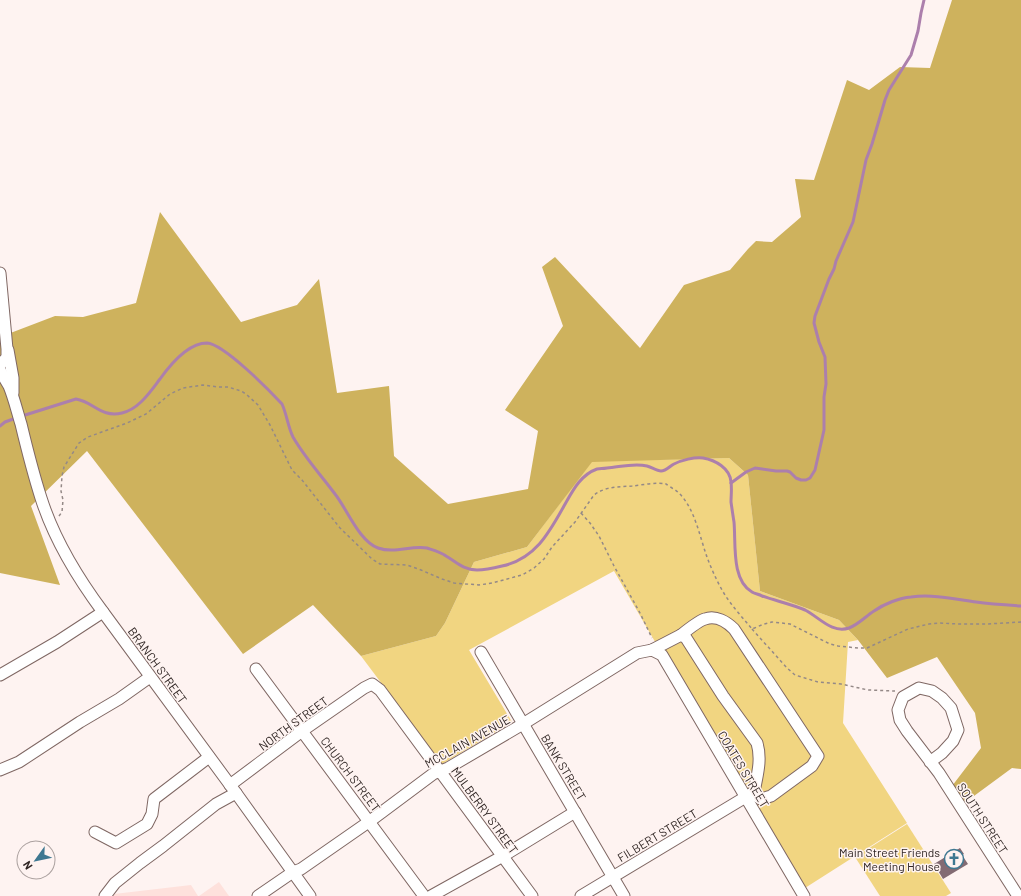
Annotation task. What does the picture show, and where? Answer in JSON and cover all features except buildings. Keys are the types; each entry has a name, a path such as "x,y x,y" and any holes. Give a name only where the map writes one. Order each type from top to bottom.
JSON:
{"street":[{"path":"0,273 8,349 13,378 14,401"},
{"path":"0,365 6,357 8,349"},
{"path":"0,370 9,386 14,401"},
{"name":"BRANCH STREET","path":"14,401 41,500 57,539 66,556 91,596 310,896"},
{"path":"0,676 57,642 103,612"},
{"name":"MCCLAIN AVENUE","path":"258,896 292,872 302,869 433,774 448,768 523,724 637,653 655,652 705,619 714,618 726,622 734,629 818,756 812,766 771,796 761,799 749,796"},
{"path":"681,635 686,638 757,743 759,752 759,769 754,792 749,796"},
{"name":"BANK STREET","path":"481,652 624,896"},
{"name":"COATES STREET","path":"655,652 749,796 804,896"},
{"name":"CHURCH STREET","path":"256,669 370,821 424,896"},
{"path":"0,770 19,762 80,722 119,699 150,677"},
{"name":"NORTH STREET","path":"105,896 116,883 216,804 302,731 372,684"},
{"name":"MULBERRY STREET","path":"372,684 380,690 532,896"},
{"path":"919,688 932,691 942,698 951,708 958,730 953,741 942,753 930,762 906,731 900,720 898,710 903,697 919,688"},
{"path":"95,832 116,843 147,824 152,814 154,798 209,757"},
{"name":"SOUTH STREET","path":"930,762 939,773 1018,896"},
{"name":"FILBERT STREET","path":"582,896 749,796"},
{"path":"431,896 503,856 575,812"}],"path":[{"path":"50,522 62,512 63,500 61,491 64,467 79,443 88,437 127,423 146,414 170,394 182,388 204,385 228,387 241,391 258,405 270,425 292,470 302,480 340,528 372,559 380,564 407,565 454,583 479,584 522,575 534,568 544,559 552,547 582,513 594,494 607,488 666,484 679,493 686,502 723,592 740,615 787,668 795,675 818,682 841,684 868,690 898,691"},
{"path":"582,513 599,536 640,613 652,636 655,652"},
{"path":"752,629 772,622 790,624 830,644 867,648 908,629 929,624 987,624 1021,622"}],"shaded area":[{"path":"952,0 1021,0 1021,769 1012,768 959,807 949,790 981,748 975,713 937,657 887,678 858,640 839,620 760,591 748,475 729,458 592,462 527,547 474,562 445,623 436,636 361,656 313,605 243,654 87,451 31,506 60,585 0,573 0,337 55,316 83,317 136,303 160,212 241,322 297,305 319,279 337,393 389,386 394,456 448,504 528,489 538,431 505,410 563,326 542,267 555,257 640,348 684,285 730,270 756,241 772,242 801,217 795,179 814,180 847,80 869,90 900,67 930,68"},
{"path":"729,458 748,475 760,591 839,620 858,640 848,642 843,723 907,823 805,888 745,797 614,571 469,650 512,722 442,764 361,656 436,636 445,623 474,562 527,547 592,461"},
{"path":"907,824 951,893 946,896 880,896 855,857"},
{"path":"219,882 229,896 199,896"},
{"path":"191,885 198,896 97,896"}],"waterway":[{"path":"731,483 746,472 755,468 787,471 801,480 810,478 815,470 824,430 824,397 826,384 825,357 814,323 815,316 853,222 866,160 885,100 889,90 911,55 918,31 924,0"},
{"path":"22,416 76,399 88,403 103,412 115,414 128,411 144,399 169,367 180,356 193,347 207,343 215,345 235,359 282,404 291,433 298,445 340,500 359,532 371,544 384,550 421,547 427,548 442,553 460,565 477,570 484,570 514,563 540,544 553,526 577,484 591,472 597,469 637,465 647,466 663,471 681,461 692,458 703,458 717,463 725,469 730,477 736,560 741,579 745,586 753,593 805,610 831,627 837,629 849,628 882,606 897,600 919,596 936,596 982,603 1021,606"},
{"path":"0,426 5,422 16,418"}],"place":[{"name":"Main Street Friends Meeting House","path":"954,859"}]}
